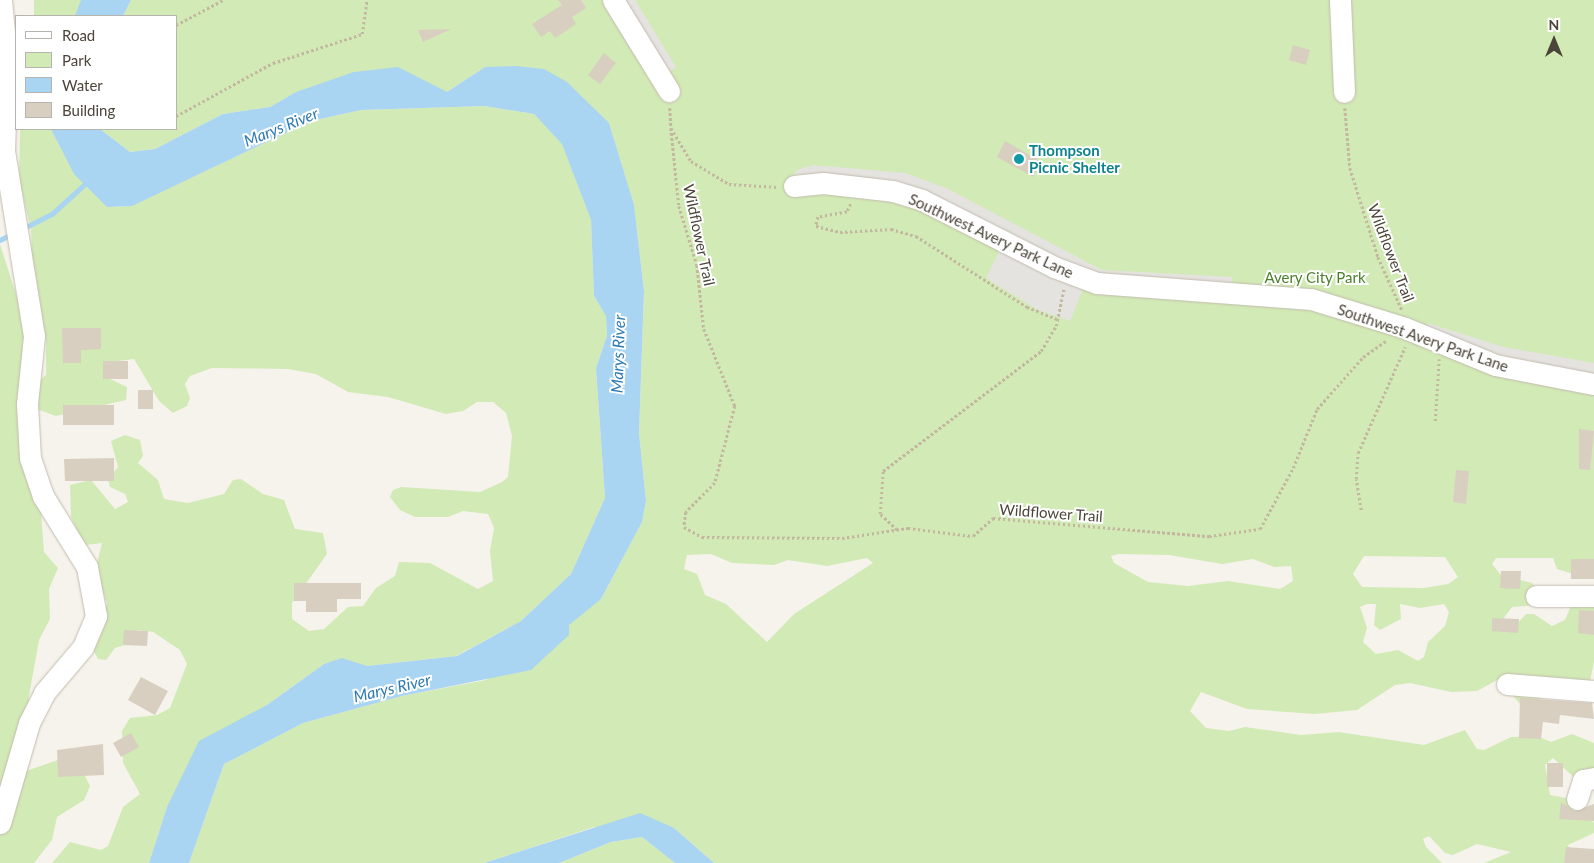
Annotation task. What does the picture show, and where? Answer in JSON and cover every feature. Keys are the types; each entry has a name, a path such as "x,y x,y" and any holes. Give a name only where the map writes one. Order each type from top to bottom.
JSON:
{"street":[{"path":"0,823 29,723 44,693 83,648 96,616 87,567 43,496 30,458 27,404 33,326 2,151 7,64 1,0"},
{"path":"614,0 669,91"},
{"path":"1340,0 1344,92"},
{"name":"Southwest Avery Park Lane","path":"794,186 852,185 922,200 1068,273 1128,288 1283,293 1409,330 1442,346 1495,365 1594,384"},
{"path":"1536,596 1594,596"},
{"path":"1507,684 1594,691"},
{"path":"1577,799 1583,780 1594,778"}],"path":[{"path":"178,23 223,0"},
{"path":"178,115 273,64 362,34 367,0"},
{"path":"669,91 671,128 691,161 728,184 794,186"},
{"name":"Wildflower Trail","path":"671,128 679,206 697,265 704,329 735,406 715,483 686,512 684,526 702,537 842,538 897,530 974,536 993,518 1209,536 1260,529 1293,468 1317,409 1363,357 1409,330 1400,300 1378,257 1350,168 1344,92"},
{"path":"852,185 847,212 818,217 816,226 840,232 891,229 916,236 1027,307 1058,320"},
{"path":"897,530 880,514 883,471 1012,376 1041,351 1058,320 1068,273"},
{"path":"1362,510 1356,478 1358,453 1409,330"},
{"path":"1435,421 1442,346"}],"green space":[{"path":"34,0 105,0 98,15 34,15"},
{"name":"Avery City Park","path":"131,0 1594,0 1594,573 1580,576 1557,569 1553,558 1496,558 1492,564 1501,575 1532,583 1551,604 1512,607 1503,619 1516,625 1526,614 1534,614 1552,626 1565,620 1571,606 1594,607 1594,662 1589,686 1520,704 1499,679 1477,691 1451,692 1410,683 1395,685 1357,710 1315,714 1247,709 1201,692 1190,711 1206,728 1229,731 1245,727 1301,735 1339,732 1424,745 1465,730 1477,749 1484,750 1511,737 1537,736 1551,742 1572,734 1594,743 1594,782 1579,782 1553,758 1545,765 1550,795 1571,799 1594,823 1594,833 1568,845 1575,863 1484,863 1511,852 1477,844 1453,855 1445,853 1429,836 1423,839 1426,847 1442,863 714,863 674,828 594,827 484,863 189,863 224,764 303,723 402,696 486,680 601,599 642,522 646,501 639,433 644,291 634,206 609,123 485,67 447,92 296,92 270,107 223,114 155,149 130,152 101,130 178,130 178,15 124,15","holes":["711,554 732,563 774,565 788,560 827,566 867,558 873,563 794,614 767,642 726,604 705,595 697,574 684,569 687,555","1119,554 1169,555 1222,564 1253,559 1274,567 1291,566 1293,581 1280,589 1228,581 1188,586 1148,582 1114,563 1111,556","1364,556 1445,557 1458,577 1448,584 1424,588 1362,587 1353,574","1367,604 1376,604 1374,625 1380,630 1401,619 1400,604 1420,608 1444,604 1449,612 1445,626 1428,642 1424,657 1418,661 1398,650 1376,654 1363,642 1367,628 1360,607"]},
{"path":"484,106 534,114 562,143 591,220 594,296 606,316 607,336 596,368 605,498 571,574 521,621 456,656 367,666 342,659 324,664 267,705 167,807 149,863 52,863 70,842 101,850 108,846 123,807 140,794 123,763 122,731 130,718 157,715 170,708 187,664 180,650 153,632 138,630 131,635 132,643 115,648 106,660 98,659 91,645 107,603 95,571 102,543 86,545 81,539 71,517 70,485 91,480 115,509 128,502 125,494 110,487 108,479 118,467 111,441 125,435 140,440 143,456 138,463 158,480 164,499 188,503 224,494 233,480 241,479 263,494 284,500 295,529 323,533 327,554 292,603 292,619 309,631 324,629 348,607 363,606 376,588 395,576 399,562 430,563 478,589 493,581 490,551 494,528 488,514 463,511 448,517 415,517 400,510 390,497 393,490 401,487 480,492 502,482 508,477 512,436 506,413 493,402 477,402 463,411 446,414 388,397 348,392 316,374 288,369 212,368 190,376 185,384 190,398 187,406 173,413 159,401 134,359 110,362 106,377 127,387 126,400 56,416 34,408 35,384 46,375 46,341 34,300 31,230 19,179 20,130 59,130 107,207 131,206 311,121 361,110"},
{"path":"0,244 27,329 44,552 58,568 49,589 50,619 39,640 29,696 26,771 61,759 80,766 90,786 84,800 57,817 52,840 34,863 0,863"},
{"path":"642,837 675,863 559,863 611,842"}],"shaded area":[{"path":"622,0 635,0 676,67 665,75"},
{"path":"813,165 905,173 946,188 1102,270 1232,277 1233,288 1095,278 956,211 790,180 797,170"},
{"path":"1001,248 1084,286 1070,321 1038,310 986,278"},
{"path":"1427,323 1504,347 1594,363 1594,379 1511,363 1425,333"}],"water":[{"path":"81,0 131,0 124,15 75,15"},
{"name":"Marys River","path":"516,66 544,69 567,82 609,123 634,205 644,291 639,433 646,501 642,522 601,599 569,625 569,635 531,670 402,696 303,723 224,764 189,863 149,863 167,807 199,741 267,705 324,664 342,658 367,666 457,656 521,621 571,574 605,498 596,368 607,336 606,316 594,296 591,220 562,144 534,114 484,106 361,110 311,121 132,206 107,207 74,174 52,130 101,130 130,152 155,149 223,114 270,107 296,92 354,72 398,67 447,92 485,67"},
{"path":"640,813 674,828 714,863 675,863 642,837 611,842 559,863 484,863"}],"building":[{"path":"558,0 581,0 586,8 572,17 576,24 555,38 550,31 541,37 532,24 562,5"},
{"path":"451,29 423,42 418,30"},
{"path":"1293,45 1310,50 1306,65 1289,60"},
{"path":"604,53 616,63 600,84 588,75"},
{"name":"Thompson Picnic Shelter","path":"1005,141 1042,162 1033,177 997,157"},
{"path":"62,328 101,328 101,349 81,350 81,363 63,363"},
{"path":"103,361 128,361 128,379 103,379"},
{"path":"138,390 153,390 153,409 138,409"},
{"path":"63,405 114,405 114,425 63,425"},
{"path":"1579,429 1594,431 1590,470 1579,469"},
{"path":"114,458 114,481 65,481 64,459"},
{"path":"1456,470 1469,471 1466,504 1453,502"},
{"path":"1571,559 1594,559 1594,579 1571,579"},
{"path":"1501,571 1521,571 1520,589 1500,588"},
{"path":"294,583 361,583 361,599 337,599 337,612 306,612 306,601 294,601"},
{"path":"1579,610 1594,611 1594,635 1578,633"},
{"path":"1492,618 1519,619 1518,633 1492,631"},
{"path":"124,630 148,631 147,646 123,645"},
{"path":"141,677 168,691 155,715 128,700"},
{"path":"1520,698 1592,703 1594,719 1560,715 1559,724 1543,722 1541,739 1519,738"},
{"path":"131,733 139,747 121,757 113,743"},
{"path":"103,744 104,775 58,777 57,750"},
{"path":"1547,763 1563,763 1563,787 1547,787"},
{"path":"1561,802 1574,811 1594,804 1594,821 1559,819"},
{"path":"1566,847 1594,849 1594,863 1564,863"}],"waterway":[{"path":"24,228 52,214 87,182"},
{"path":"0,240 12,234"}],"place":[{"name":"Thompson Picnic Shelter","path":"1019,159"}]}
